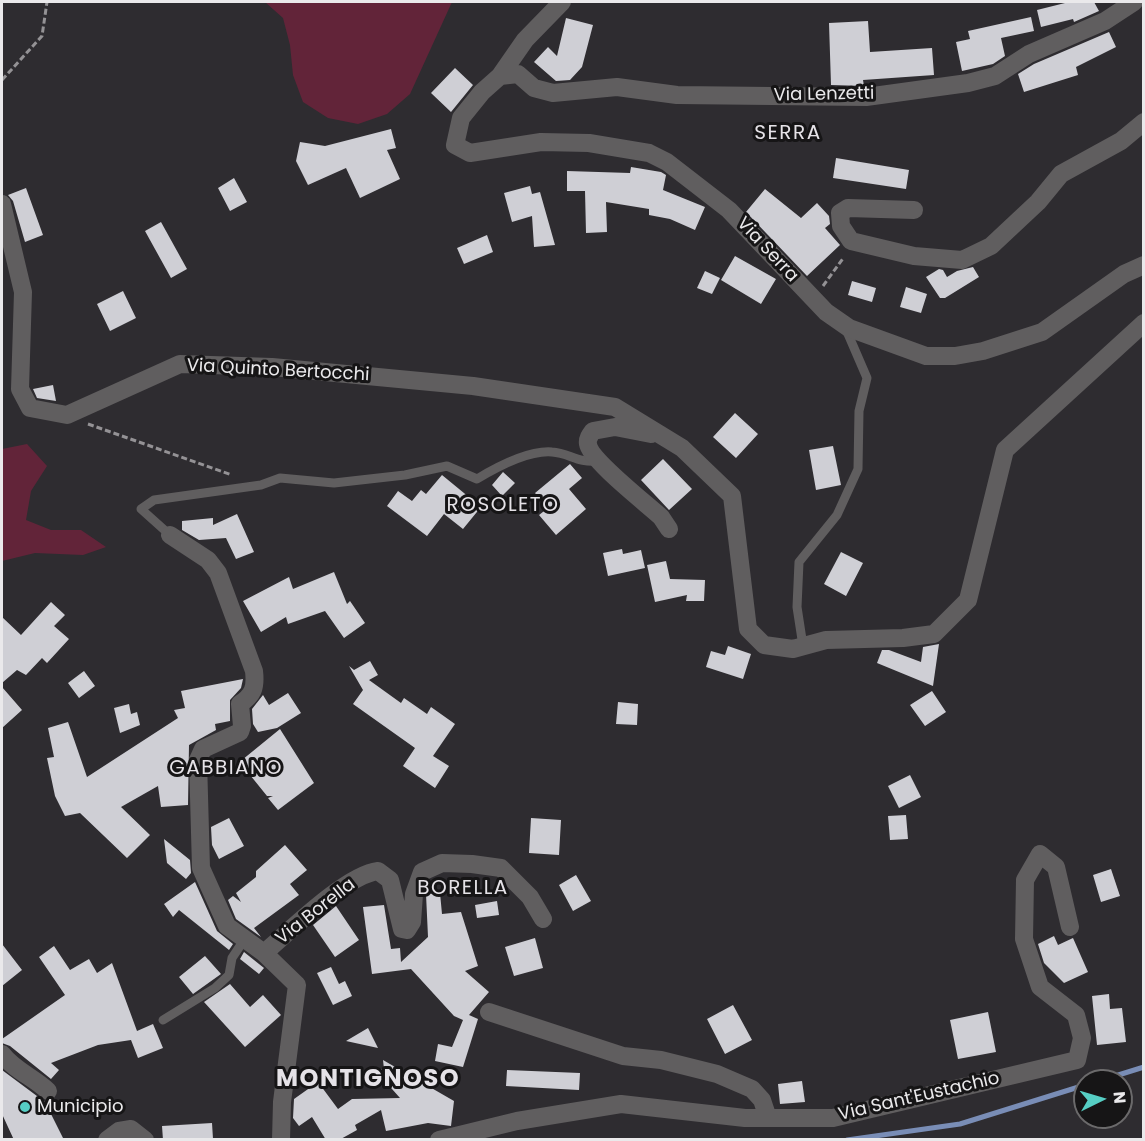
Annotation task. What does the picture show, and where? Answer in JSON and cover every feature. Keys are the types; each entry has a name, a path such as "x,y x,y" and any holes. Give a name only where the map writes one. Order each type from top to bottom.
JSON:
{"street":[{"path":"500,76 525,40 562,2"},
{"name":"Via Lenzetti","path":"500,76 518,74 534,88 553,93 617,87 677,95 866,97 968,83 995,76 1029,54 1105,21 1134,2"},
{"name":"Via Serra","path":"500,76 482,92 461,118 455,145 470,153 541,142 589,143 649,153 668,162 729,210 763,244 810,298 844,324 926,356 955,356 983,351 1042,332 1124,274 1143,265"},
{"path":"914,210 848,208 840,213 841,226 851,241 914,256 962,260 991,246 1038,202 1060,174 1121,141 1143,122"},
{"path":"2,204 23,291 20,389 30,408 67,416"},
{"name":"Via Quinto Bertocchi","path":"67,416 180,364 261,367 474,386 615,407 682,447 732,496 748,629 764,645 793,649 826,640 903,638 934,634 968,600 1005,450 1143,323"},
{"path":"664,437 615,427 593,431 588,437 588,446 597,461 662,517 669,529"},
{"path":"170,534 208,560 218,573 254,671 256,684 252,696 240,704 242,726 240,732 203,749 198,760 201,868 227,926 264,953 297,985 282,1102 281,1140"},
{"name":"Via Sant'Eustachio","path":"439,1140 517,1121 621,1104 745,1118 833,1118 1077,1060 1082,1038 1076,1015 1040,987 1024,939 1025,880 1040,854 1056,867 1070,927"},
{"name":"Via Borella","path":"264,953 324,902 366,873 378,871 390,880 402,928 407,930 412,922 414,894 422,873 442,863 501,868 530,897 543,919"},
{"path":"489,1012 623,1056 661,1060 717,1074 752,1089 762,1100 768,1118"},
{"path":"2,1054 8,1063 48,1090"},
{"path":"107,1140 120,1131 131,1129 145,1140"}],"lane":[{"path":"803,646 797,607 799,562 837,515 858,469 859,411 867,378 844,324"},
{"path":"170,534 141,509 154,500 261,485 280,478 334,483 405,475 447,466 477,478 505,462 552,452 582,462 597,461"},
{"path":"163,1020 215,988 229,975 232,958 244,940"}],"path":[{"path":"2,80 42,36 47,2"},
{"path":"822,288 843,260 851,241"},
{"path":"67,416 261,485"}],"shaded area":[{"path":"265,2 452,2 410,94 387,114 358,124 328,118 303,102 293,75 290,45 283,18"},
{"path":"27,444 47,466 31,491 26,520 51,530 81,530 106,547 83,555 35,553 2,561 2,449"}],"building":[{"path":"1069,2 1094,2 1099,11 1074,22 1073,19 1041,27 1037,10"},
{"path":"1031,17 1034,31 1001,38 1005,56 993,64 962,71 956,42 970,39 968,31"},
{"path":"566,18 593,25 582,67 570,80 556,81 534,62 548,47 557,56"},
{"path":"868,21 870,52 932,48 934,75 863,80 864,86 831,85 829,23"},
{"path":"1109,32 1116,47 1076,67 1078,75 1024,92 1018,74 1034,64"},
{"path":"455,68 473,85 451,112 431,93"},
{"path":"391,129 396,148 387,150 400,179 360,198 346,168 308,185 296,161 300,142 325,146"},
{"path":"836,158 909,170 906,189 833,178"},
{"path":"631,167 661,172 666,175 663,190 705,207 695,230 670,219 649,215 649,209 606,202 607,232 586,233 585,191 567,191 567,171 630,173"},
{"path":"234,178 247,202 230,211 218,188"},
{"path":"530,186 532,194 540,192 555,245 534,247 532,216 512,222 504,193"},
{"path":"26,188 43,235 25,242 13,201 8,195"},
{"path":"765,189 801,218 817,203 829,216 830,224 825,228 840,245 807,276 746,212"},
{"path":"161,222 187,269 171,278 145,231"},
{"path":"487,235 493,252 464,264 457,248"},
{"path":"735,256 776,279 761,304 721,280"},
{"path":"973,267 979,277 945,298 940,298 926,277 939,269 943,270 947,277 957,271"},
{"path":"705,271 720,278 712,294 697,288"},
{"path":"852,281 876,288 872,302 848,295"},
{"path":"906,287 927,294 921,313 900,307"},
{"path":"123,291 136,318 110,331 97,304"},
{"path":"53,385 56,401 37,398 33,389"},
{"path":"735,413 758,434 736,458 713,437"},
{"path":"833,446 841,485 816,490 809,450"},
{"path":"663,459 692,489 669,510 641,480"},
{"path":"570,464 582,478 569,489 586,509 556,535 539,515 548,508 535,493"},
{"path":"503,472 515,483 502,496 492,485"},
{"path":"442,475 481,507 463,529 444,514 427,536 387,506 398,491 412,501 421,490 426,494"},
{"path":"237,514 254,552 236,559 226,538 199,540 182,530 182,521 213,518 213,525"},
{"path":"622,549 623,554 641,550 645,568 608,576 603,553"},
{"path":"841,552 863,563 846,596 824,584"},
{"path":"666,561 670,579 705,580 704,601 686,601 687,595 655,602 647,565"},
{"path":"334,572 347,604 350,601 365,623 344,638 325,611 288,624 286,617 261,632 243,601 289,577 293,589"},
{"path":"51,602 65,615 54,626 69,639 47,663 42,658 26,675 17,670 2,683 2,617 21,635"},
{"path":"939,644 933,686 877,663 882,650 889,650 921,662 923,647"},
{"path":"728,646 751,654 743,679 706,667 711,651 725,655"},
{"path":"370,661 378,675 369,680 401,703 404,698 427,714 431,707 455,724 433,756 449,766 435,788 403,766 415,748 353,704 363,690 349,666 354,670"},
{"path":"84,671 95,686 79,698 68,683"},
{"path":"243,679 241,688 230,700 230,721 215,724 216,730 189,745 188,805 161,807 158,786 121,807 150,835 127,858 80,813 65,816 55,796 47,758 54,757 48,728 68,722 87,777 178,718 174,710 185,708 181,691"},
{"path":"2,687 22,710 2,728"},
{"path":"932,691 946,712 925,726 910,705"},
{"path":"288,693 301,713 277,728 258,732 253,724 252,709 263,695 269,705"},
{"path":"618,702 638,704 637,725 616,724"},
{"path":"129,704 131,714 137,712 140,725 120,733 114,708"},
{"path":"280,729 314,783 278,810 268,798 273,796 267,796 242,765 242,760"},
{"path":"910,775 921,797 899,808 888,786"},
{"path":"906,815 908,839 890,840 888,816"},
{"path":"229,818 244,846 219,859 212,845 211,827"},
{"path":"531,818 561,820 559,855 529,853"},
{"path":"164,839 190,860 191,873 186,879 167,863"},
{"path":"285,845 307,870 290,884 299,895 254,928 261,937 236,919 228,900 233,896 241,902 236,893 256,877 256,871"},
{"path":"1111,869 1120,896 1101,902 1093,875"},
{"path":"576,875 591,901 573,911 559,885"},
{"path":"195,882 217,931 233,944 229,950 179,910 173,917 164,904"},
{"path":"440,893 442,914 461,912 478,966 465,971 489,992 469,1015 478,1019 463,1067 435,1061 438,1044 452,1047 463,1020 454,1016 411,969 372,974 363,907 384,905 391,949 400,948 401,962 428,937 426,894"},
{"path":"497,901 499,915 477,918 475,905"},
{"path":"336,906 359,940 335,957 313,925"},
{"path":"1054,936 1058,945 1073,938 1088,972 1064,983 1044,963 1038,944"},
{"path":"535,938 543,968 514,976 505,947"},
{"path":"2,944 22,970 2,986"},
{"path":"54,946 70,970 89,959 97,973 112,963 137,1031 153,1024 163,1048 138,1058 131,1040 98,1045 51,1063 59,1070 51,1079 10,1046 2,1043 2,1039 65,995 39,957"},
{"path":"244,952 264,968 259,974 240,959"},
{"path":"205,956 221,974 193,994 179,977"},
{"path":"331,967 339,984 345,981 352,996 333,1005 317,973"},
{"path":"230,984 250,1007 263,995 281,1015 245,1047 204,1002"},
{"path":"1109,994 1110,1009 1122,1008 1126,1042 1097,1045 1092,996"},
{"path":"733,1005 752,1040 725,1054 707,1019"},
{"path":"988,1012 996,1052 958,1059 950,1020"},
{"path":"368,1028 378,1048 346,1041"},
{"path":"383,1060 454,1101 451,1126 428,1123 386,1131 381,1110 355,1125 357,1130 339,1140 326,1140 312,1117 299,1126 293,1118 294,1099 318,1082 338,1109 352,1099 400,1098 376,1071 384,1069"},
{"name":"Municipio","path":"2,1070 45,1102 64,1140 14,1140 2,1114"},
{"path":"507,1070 580,1073 579,1090 506,1086"},
{"path":"802,1081 805,1102 780,1104 778,1084"},
{"path":"212,1123 213,1139 163,1140 162,1126"}],"waterway":[{"path":"1133,1070 1144,1067"},
{"path":"847,1140 960,1124 1073,1089"}],"place":[{"name":"Municipio","path":"25,1107"}],"district":[{"name":"SERRA","path":"788,134"},
{"name":"ROSOLETO","path":"503,506"},
{"name":"GABBIANO","path":"226,769"},
{"name":"BORELLA","path":"463,889"},
{"name":"MONTIGNOSO","path":"368,1080"}]}
